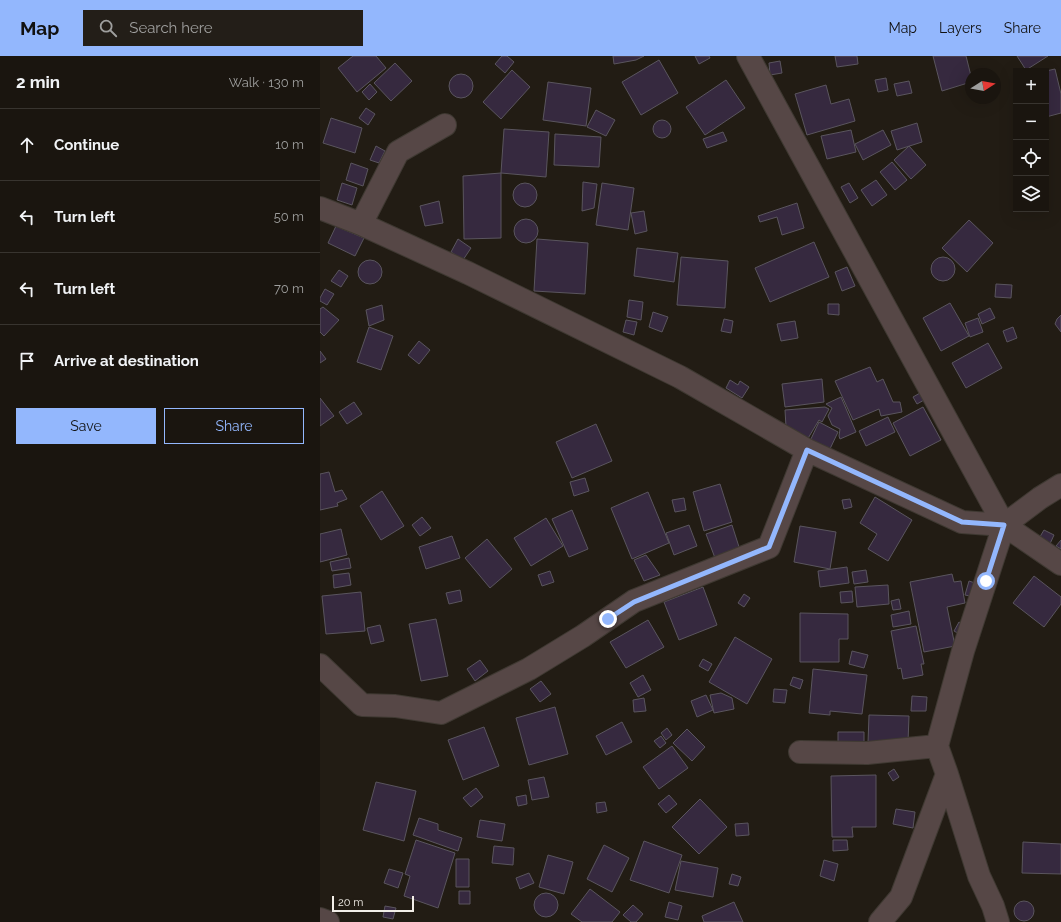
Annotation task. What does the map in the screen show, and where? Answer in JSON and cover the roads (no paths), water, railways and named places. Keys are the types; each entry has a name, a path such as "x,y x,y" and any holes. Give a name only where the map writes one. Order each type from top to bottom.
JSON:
{"street":[{"path":"748,56 1004,525 1061,564"},
{"path":"361,224 398,152 445,126"},
{"path":"320,208 361,224 468,273 680,377 807,450 962,522 1004,525"},
{"path":"320,666 362,705 395,706 441,713 529,669 584,636 634,602 769,547 807,450"},
{"path":"998,922 993,906 979,876 937,746 963,651 1004,525 1040,498 1061,485"},
{"path":"800,752 867,753 937,746"},
{"path":"880,922 901,897 946,774"},
{"path":"320,919 328,922"}]}
